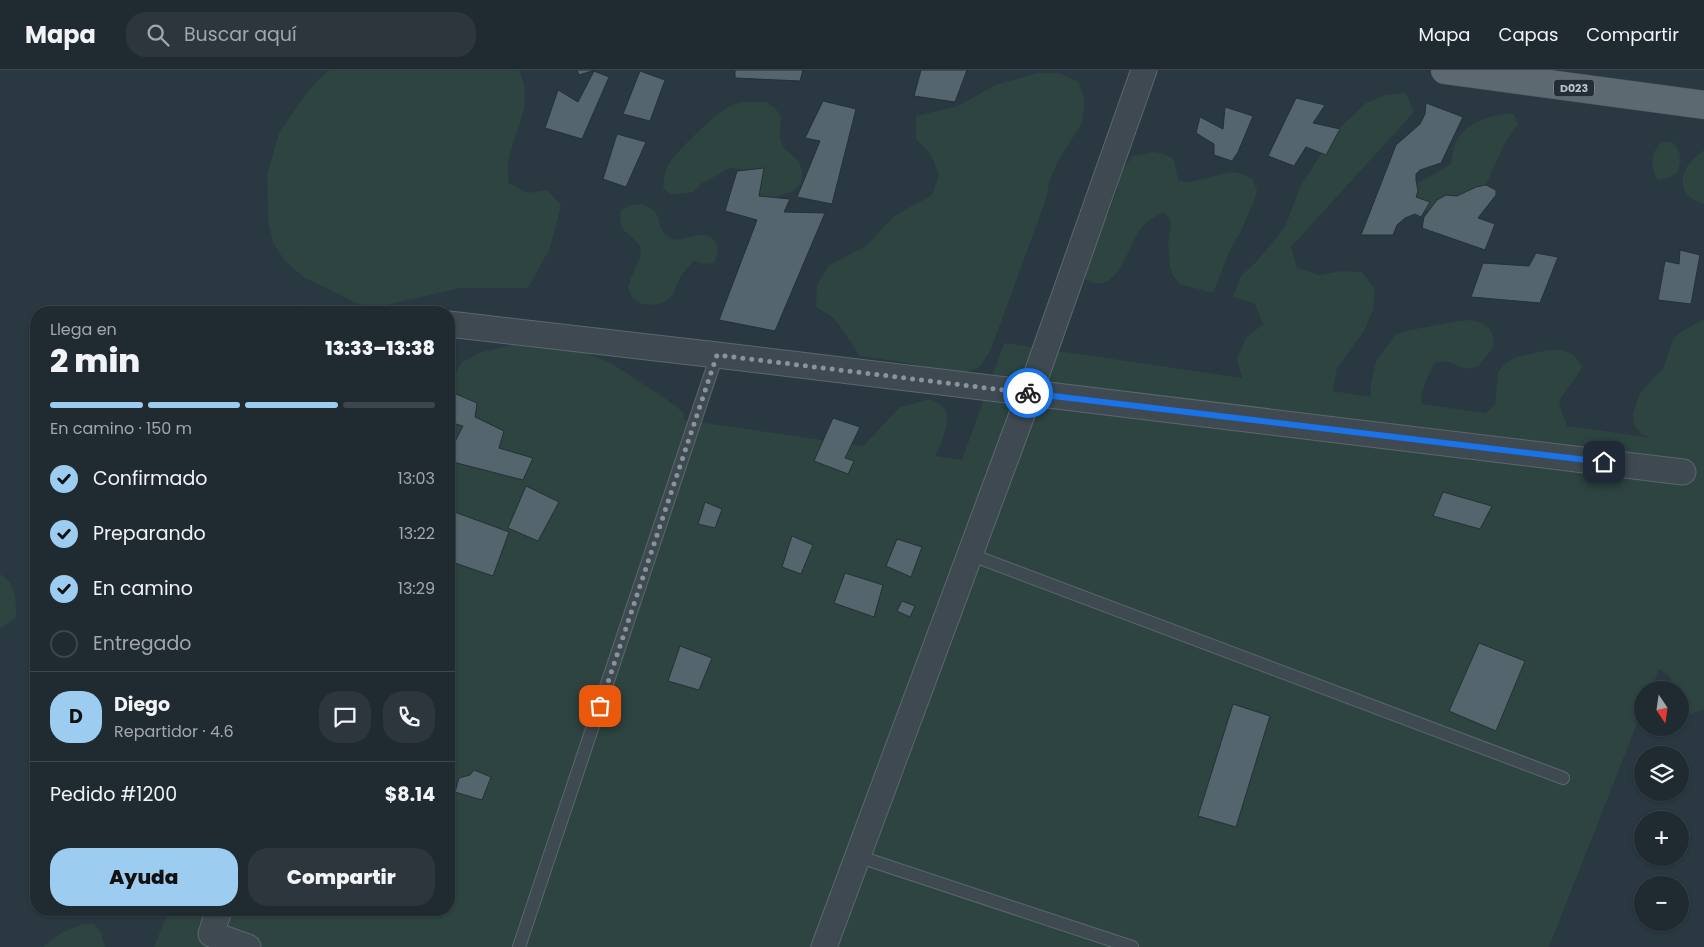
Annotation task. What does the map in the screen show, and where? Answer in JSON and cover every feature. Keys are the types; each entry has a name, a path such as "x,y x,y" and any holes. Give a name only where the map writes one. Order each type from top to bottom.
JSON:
{"main road":[{"name":"D023","path":"1445,70 1490,73 1704,105"}],"street":[{"path":"824,947 1030,393 1144,70"},
{"path":"455,325 1683,472"},
{"path":"217,916 211,934 248,947"}],"lane":[{"path":"519,947 717,355"},
{"path":"969,554 1563,778"},
{"path":"857,856 1132,947"}],"green space":[{"path":"330,70 519,70 525,94 522,115 508,163 509,183 527,193 547,190 561,205 550,248 528,288 460,288 382,306 363,306 303,277 285,261 273,243 268,220 267,175 279,133 303,98 319,79"},
{"path":"1037,73 1059,73 1079,82 1085,101 1082,123 1058,161 1050,180 1045,202 991,349 980,367 959,374 935,374 914,364 860,356 835,319 816,307 817,285 829,265 866,246 894,216 932,195 939,175 931,155 916,139 916,116 958,106 995,85"},
{"path":"1406,93 1414,112 1291,247 1297,268 1319,275 1341,271 1362,272 1375,289 1373,310 1364,331 1337,368 1333,391 1371,397 1371,383 1376,362 1395,335 1405,331 1469,320 1480,322 1489,328 1494,337 1493,348 1478,366 1467,369 1446,361 1435,363 1425,383 1421,404 1485,413 1495,405 1498,372 1506,363 1521,356 1546,351 1567,351 1578,360 1582,367 1559,403 1567,426 1651,438 1641,434 1634,425 1633,414 1640,393 1663,370 1673,339 1681,332 1704,319 1704,709 1689,715 1689,681 1671,681 1670,677 1659,669 1654,681 1634,681 1634,731 1549,947 154,947 167,916 455,916 455,372 462,362 482,352 525,342 567,345 611,363 683,412 684,420 863,446 900,407 931,399 943,407 947,415 944,434 935,456 962,460 1004,343 1242,378 1237,359 1246,338 1263,324 1255,304 1233,297 1241,276 1256,262 1285,227 1300,187 1335,132 1366,103 1386,95"},
{"path":"766,102 775,108 781,116 780,137 783,147 799,162 802,172 801,183 793,191 771,199 759,195 750,177 742,169 730,168 701,184 693,192 671,195 663,187 667,169 674,157 689,140 717,115 736,103"},
{"path":"1503,114 1514,114 1518,124 1505,143 1478,202 1426,211 1405,202 1402,192 1451,164 1455,144 1463,131 1482,120"},
{"path":"1661,142 1672,142 1678,149 1680,158 1678,171 1669,178 1658,180 1653,169 1652,160"},
{"path":"1704,150 1704,204 1693,200 1689,196 1684,188 1683,177 1688,165"},
{"path":"1153,152 1165,154 1174,160 1178,181 1190,182 1232,172 1243,174 1252,179 1257,189 1255,199 1241,231 1230,250 1213,293 1180,284 1173,276 1168,243 1171,222 1165,212 1150,220 1140,229 1123,263 1109,280 1101,283 1091,282 1080,275 1097,229 1108,215 1117,190 1120,172 1133,156"},
{"path":"642,204 655,212 663,232 667,236 678,239 697,235 709,236 716,244 717,249 714,263 704,264 693,261 681,276 672,296 663,303 652,305 641,304 632,298 628,288 640,257 641,247 622,228 620,218 621,210 631,205"},
{"path":"0,574 6,578 13,588 16,618 0,628"},
{"path":"83,924 94,924 101,933 105,947 43,947 63,932"}],"building":[{"path":"577,70 595,70 579,75"},
{"path":"735,70 803,70 800,81 735,78"},
{"path":"921,70 967,70 955,102 914,96"},
{"path":"594,71 609,77 582,139 545,128 558,90 578,102"},
{"path":"640,71 665,80 650,121 623,114"},
{"path":"1296,98 1325,105 1313,123 1340,129 1326,155 1306,147 1294,166 1268,156"},
{"path":"823,101 856,109 832,204 797,197 820,141 805,138"},
{"path":"1426,103 1463,117 1441,163 1420,170 1416,174 1418,191 1416,197 1430,202 1421,217 1415,214 1405,218 1397,225 1393,235 1361,235 1396,145 1420,124 1425,114"},
{"path":"1225,107 1253,116 1238,152 1232,161 1214,155 1214,144 1196,133 1200,117 1223,129"},
{"path":"617,134 646,142 626,187 603,179"},
{"path":"764,168 759,196 790,199 784,212 825,213 775,331 719,320 757,220 725,211 737,171"},
{"path":"1486,185 1496,190 1496,195 1478,218 1495,224 1485,250 1422,228 1424,217 1437,200 1446,195 1457,196 1476,187"},
{"path":"1680,250 1700,255 1691,304 1658,300 1665,261 1679,264"},
{"path":"1536,253 1558,257 1540,303 1471,297 1483,263 1529,266"},
{"path":"455,394 477,403 475,417 504,431 499,448 533,458 523,480 455,463 455,441 463,426 455,424"},
{"path":"833,418 860,427 845,458 854,461 848,474 814,461"},
{"path":"526,486 559,502 538,541 508,528"},
{"path":"1443,492 1492,506 1480,529 1433,516"},
{"path":"705,502 722,509 715,528 698,524"},
{"path":"455,512 509,532 493,576 455,563"},
{"path":"792,536 813,545 801,574 782,567"},
{"path":"897,539 922,547 911,577 886,566"},
{"path":"845,573 883,585 874,617 834,603"},
{"path":"902,601 915,606 910,617 897,611"},
{"path":"1479,643 1525,661 1496,731 1449,711"},
{"path":"680,646 712,658 699,690 668,681"},
{"path":"1233,704 1270,716 1236,827 1198,816"},
{"path":"474,770 491,777 482,800 455,792 459,778 470,775"}],"way so far":[{"path":"600,706 717,355 1028,393"}],"route":[{"path":"1028,393 1604,462"}]}
